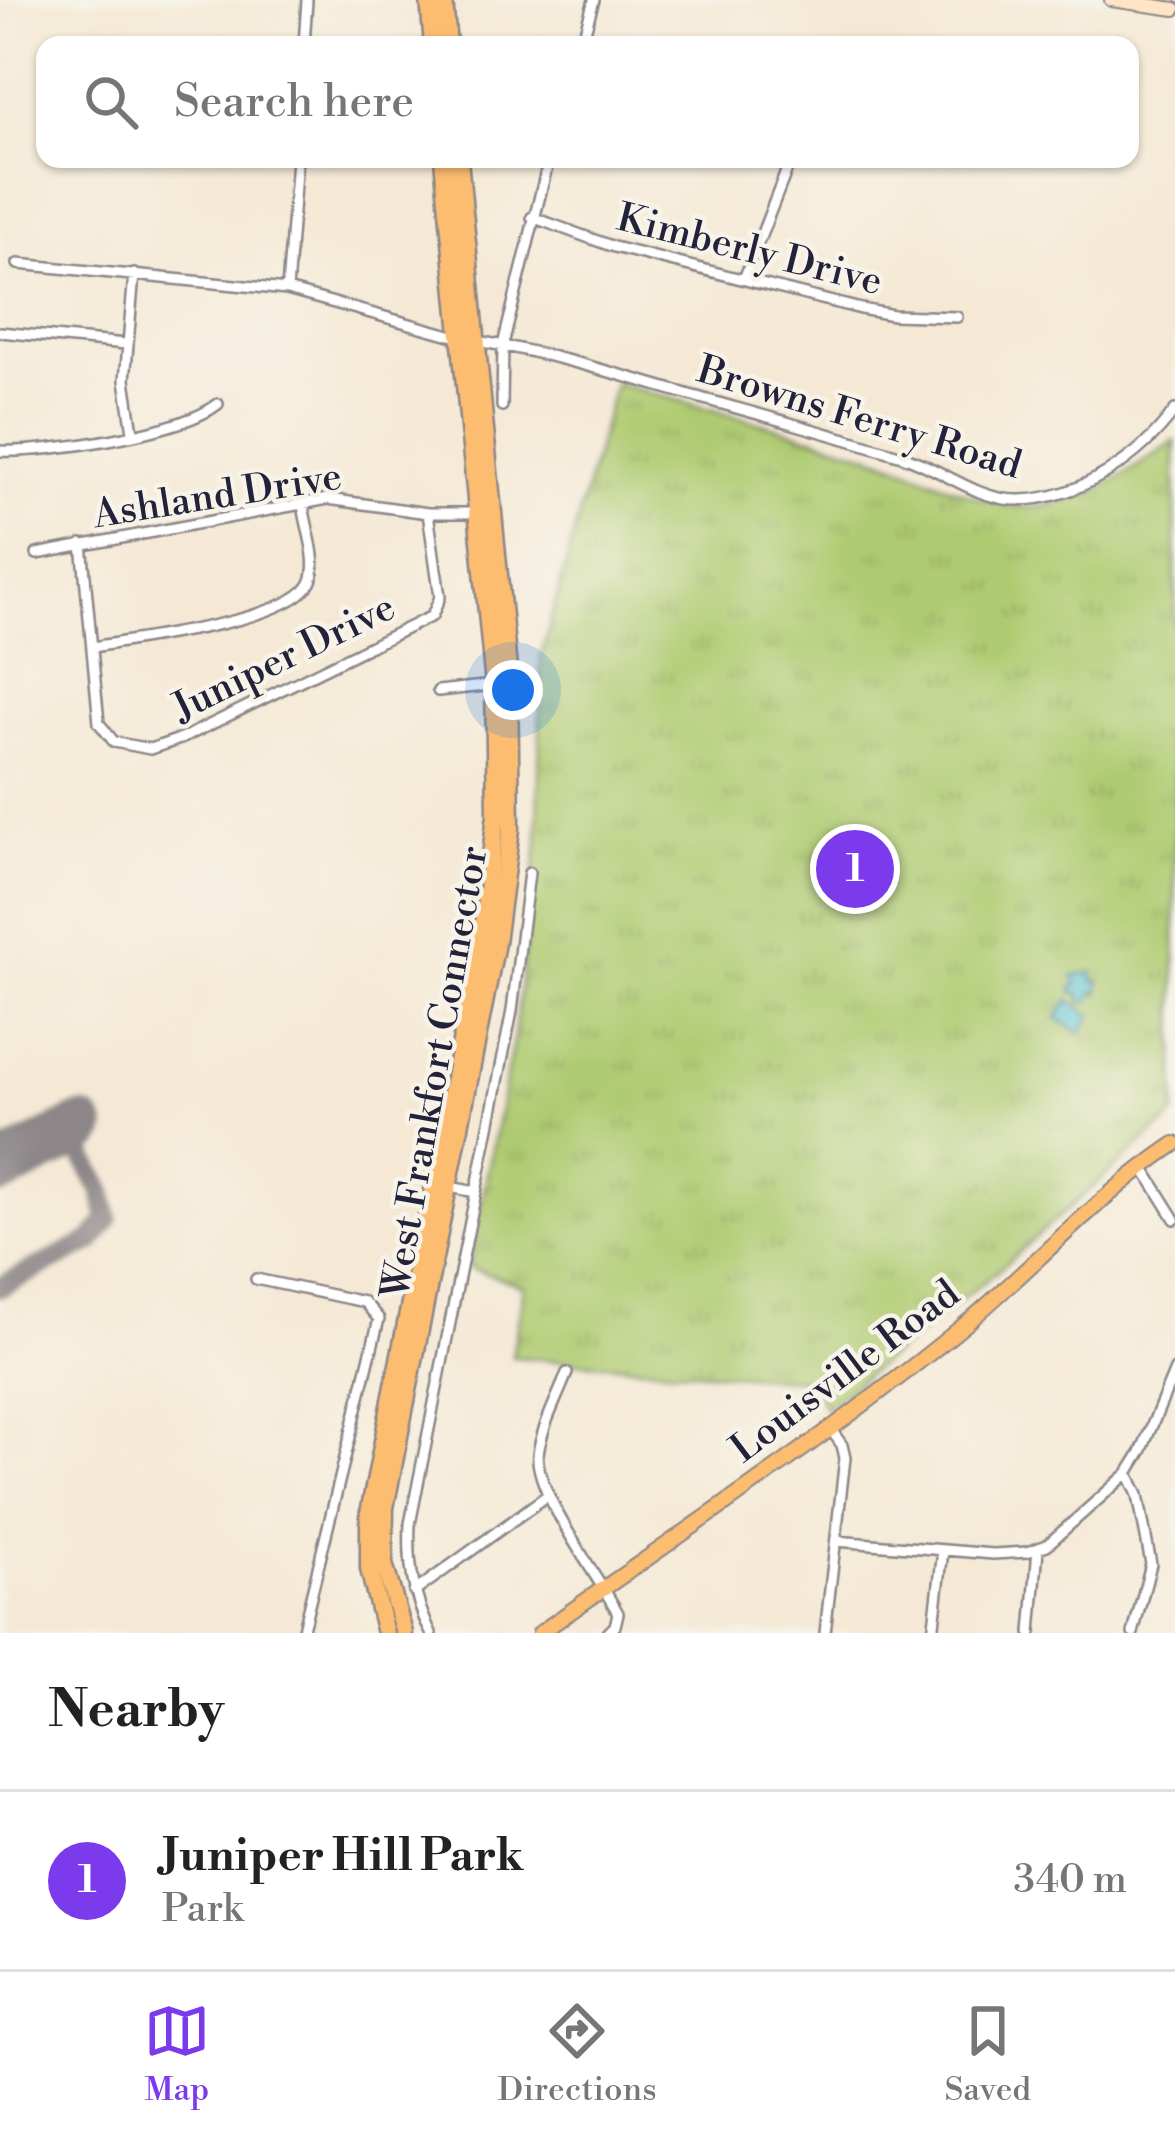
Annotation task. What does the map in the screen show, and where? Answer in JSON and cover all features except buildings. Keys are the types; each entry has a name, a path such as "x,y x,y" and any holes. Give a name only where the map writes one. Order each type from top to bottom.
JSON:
{"highway":[{"path":"428,0 432,36"},
{"path":"444,0 447,36"},
{"name":"West Frankfort Connector","path":"444,168 469,340"},
{"name":"West Frankfort Connector","path":"385,1633 369,1569 369,1513 506,875 513,761 469,340 459,168"},
{"name":"West Frankfort Connector","path":"404,1633 384,1564 386,1508 440,1186"}],"main road":[{"path":"1112,0 1175,9"},
{"name":"Louisville Road","path":"541,1633 966,1323 1142,1166 1175,1144"}],"street":[{"path":"305,36 307,0"},
{"path":"584,36 594,0"},
{"path":"287,290 296,168"},
{"path":"502,406 503,345 546,168"},
{"path":"744,280 788,168"},
{"name":"Kimberly Drive","path":"532,218 614,247 878,313 957,316"},
{"name":"Browns Ferry Road","path":"18,264 287,290 876,448 919,461 990,496 1016,500 1056,493 1096,478 1143,445 1175,410"},
{"path":"133,432 125,380 134,274"},
{"path":"0,332 126,344"},
{"path":"0,452 34,451 191,421 218,404"},
{"name":"Ashland Drive","path":"38,554 341,499 428,513 486,512"},
{"path":"93,647 238,620 299,595 311,583 313,571 303,503"},
{"name":"Juniper Drive","path":"82,544 98,713 105,735 140,749 172,743 432,616 440,597 428,513"},
{"path":"438,691 502,685"},
{"path":"431,1633 414,1592 408,1558 410,1524 512,1011 529,873"},
{"path":"1142,1166 1175,1219"},
{"path":"440,1186 476,1192"},
{"path":"256,1280 364,1302 379,1319 302,1633"},
{"path":"836,1540 943,1552 1011,1554 1038,1549 1128,1473 1142,1452 1175,1370"},
{"path":"567,1373 538,1450 538,1470 618,1612 608,1633"},
{"path":"825,1633 844,1451 829,1427"},
{"path":"1128,1473 1138,1496 1151,1564 1133,1633"},
{"path":"414,1592 548,1495"},
{"path":"1031,1633 1038,1549"},
{"path":"933,1633 943,1552"}],"green space":[{"path":"615,383 839,445 1016,507 1055,504 1092,492 1175,441 1175,1115 996,1272 825,1408 810,1380 512,1357 524,1286 469,1268 514,1036 538,842 541,656"}],"water":[{"path":"1092,972 1092,980 1099,981 1099,994 1092,992 1090,1001 1081,1002 1080,993 1073,993 1077,985 1073,976"},
{"path":"1069,1000 1092,1016 1080,1033 1057,1018"}],"taxiway":[{"path":"0,1287 92,1241 108,1220 103,1193 72,1134"}],"runway":[{"path":"0,1170 81,1129"}],"place":[{"name":"Juniper Hill Park","path":"855,869"}]}
